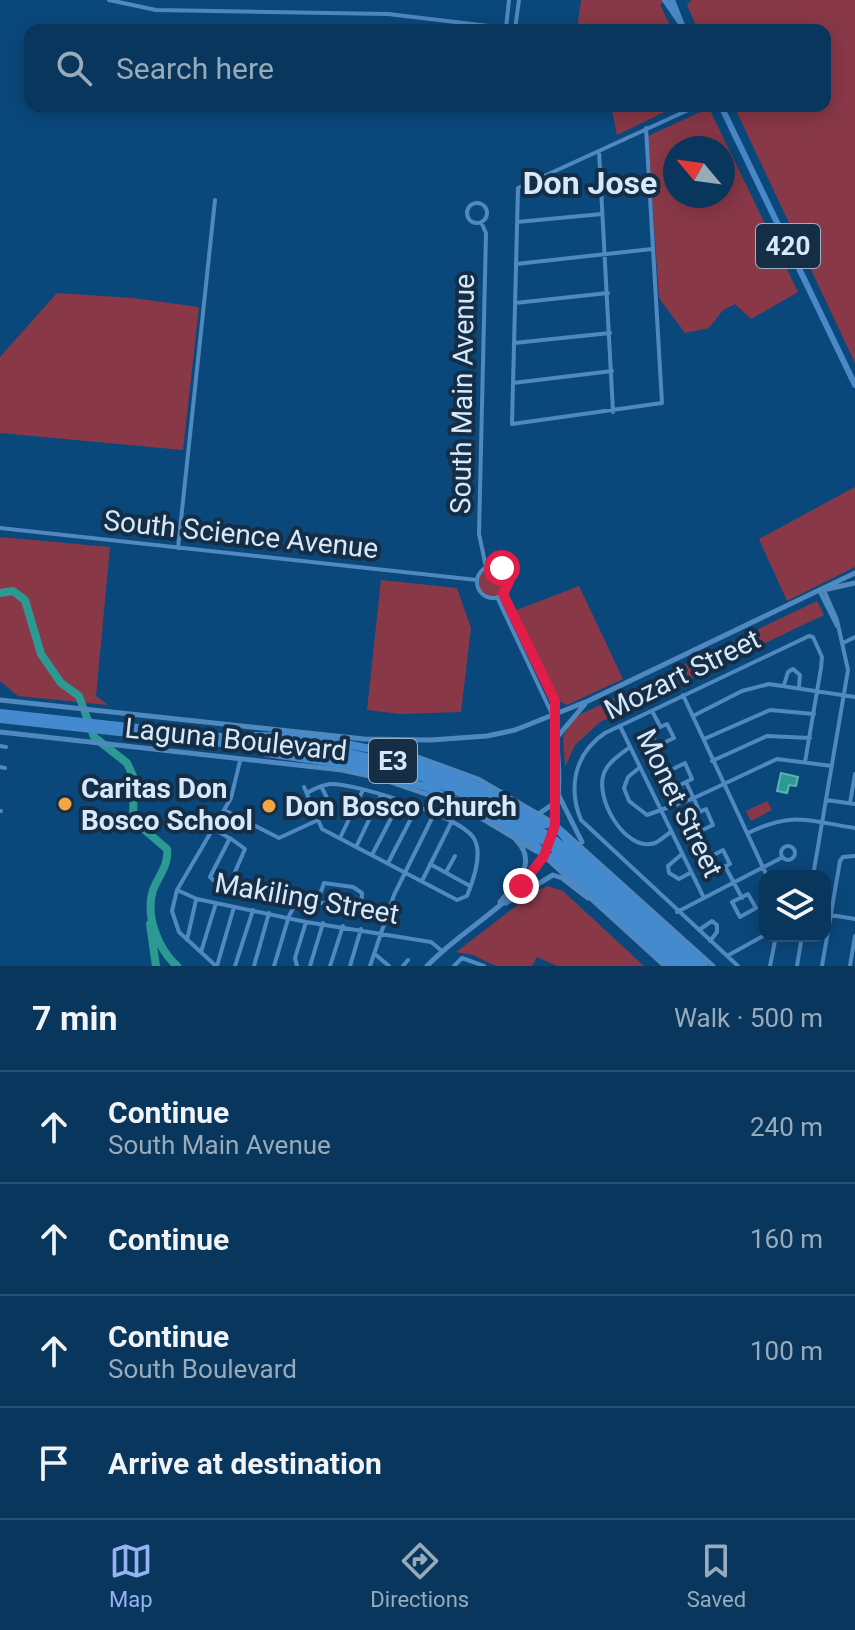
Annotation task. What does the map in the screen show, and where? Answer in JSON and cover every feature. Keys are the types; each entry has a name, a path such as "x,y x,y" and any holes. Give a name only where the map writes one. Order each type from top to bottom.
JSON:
{"highway":[{"name":"E3","path":"0,713 227,740 330,755 402,770 473,798 541,834 694,966"},
{"name":"E3","path":"0,719 81,724"},
{"path":"227,740 278,736 368,748 452,774 544,824 555,825 567,840 704,966"},
{"path":"227,740 349,765 426,787 497,820 534,843 544,856 553,857 674,966"},
{"name":"E3","path":"564,851 685,966"}],"main road":[{"path":"665,0 680,22"},
{"path":"672,0 680,22"},
{"name":"420","path":"724,112 855,385"},
{"name":"Laguna Boulevard","path":"0,700 364,739 410,741 487,736 553,717 824,592 855,573"},
{"name":"Laguna Boulevard","path":"824,592 855,583"},
{"path":"557,738 569,719 588,701"},
{"path":"427,966 527,881 544,856 555,825 557,738 553,717"},
{"name":"Laguna Boulevard","path":"0,732 342,770 379,778 451,803 506,831 544,856 601,906"},
{"name":"Laguna Boulevard","path":"364,739 452,767 539,813 587,849"},
{"path":"557,790 572,826 587,849 713,966"},
{"path":"539,813 546,812 556,802"},
{"path":"494,909 527,862 523,848 506,831"},
{"path":"494,909 551,875 562,878 601,906 665,966"}],"street":[{"path":"109,0 156,10 388,14 472,24"},
{"path":"506,24 509,0"},
{"path":"516,24 519,0"},
{"path":"646,128 662,403 512,424 518,188 646,128 683,112"},
{"path":"599,151 613,412"},
{"path":"178,548 215,200"},
{"path":"479,203 486,208 487,217 481,222 467,218 471,204 479,203"},
{"path":"517,222 603,214"},
{"name":"South Main Avenue","path":"481,222 486,233 479,542 486,567"},
{"path":"516,264 652,249"},
{"path":"515,303 608,293"},
{"path":"514,343 610,333"},
{"path":"513,383 612,371"},
{"name":"South Science Avenue","path":"0,528 477,580"},
{"path":"498,566 506,573 509,584 497,597 482,594 477,580 486,567 498,566"},
{"path":"824,592 829,611 839,628"},
{"path":"814,870 848,670 839,628 824,592"},
{"path":"503,594 555,701 553,717"},
{"path":"497,597 553,717"},
{"name":"Mozart Street","path":"738,966 581,820 573,787 582,758 599,738 620,726 809,636 813,637 822,657 805,762"},
{"path":"843,643 855,637"},
{"path":"784,685 788,672 793,669 800,675 799,687"},
{"path":"693,716 742,691 769,684 855,697"},
{"path":"683,695 763,869"},
{"path":"704,739 770,710 814,714"},
{"path":"652,711 660,727"},
{"path":"667,724 674,738 657,746 651,731 660,727 667,724"},
{"name":"Monet Street","path":"620,726 704,898"},
{"path":"712,761 767,736 810,738"},
{"path":"630,747 604,770 600,788 604,807 631,836 644,844 655,843 671,832"},
{"path":"639,768 628,777 624,788 629,801 647,815 694,798 777,759 832,766"},
{"path":"234,906 216,966 187,940 173,919 177,890 215,829 237,784 240,761"},
{"path":"685,763 692,779 686,782 676,787 669,771 685,763"},
{"path":"826,800 852,804 855,774"},
{"path":"686,782 700,812"},
{"path":"321,786 332,808"},
{"path":"304,787 322,829 457,900 464,899 478,857 476,842 468,832 417,807 363,789 321,786 307,793"},
{"path":"340,838 363,789"},
{"path":"356,847 382,794"},
{"path":"372,855 400,801"},
{"path":"388,863 417,807"},
{"path":"706,809 713,825 698,832 691,816 700,812 706,809"},
{"path":"224,810 279,838 318,820"},
{"path":"370,966 405,872 434,814"},
{"path":"748,833 775,820 793,817 855,828"},
{"path":"200,820 230,838 245,849 231,881 221,887 210,877 230,838"},
{"path":"422,881 451,823"},
{"path":"723,850 730,864 725,866 716,871 708,858 723,850"},
{"path":"682,854 668,866 669,873 679,879 690,873"},
{"path":"446,872 455,856"},
{"path":"831,902 840,861 843,857 855,856"},
{"path":"677,912 783,857"},
{"path":"430,864 470,886"},
{"path":"725,866 742,898"},
{"path":"318,900 324,883 353,887 362,893 361,908"},
{"name":"Makiling Street","path":"177,890 197,899 306,922 431,942 441,952"},
{"path":"748,894 756,908 740,917 732,902 742,898 748,894"},
{"path":"187,940 197,899"},
{"path":"274,966 289,916 298,899 374,911"},
{"path":"201,952 216,903"},
{"path":"235,966 253,910"},
{"path":"254,966 269,913"},
{"path":"831,915 855,919"},
{"path":"699,930 712,921 717,925 710,941"},
{"path":"297,966 295,958 306,922"},
{"path":"310,966 323,923"},
{"path":"330,966 343,926"},
{"path":"403,936 406,927"},
{"path":"350,966 361,929"},
{"path":"850,966 855,936"},
{"path":"727,956 759,938"},
{"path":"770,966 775,942"},
{"path":"797,966 801,942"},
{"path":"822,966 825,942"},
{"path":"375,954 389,966"},
{"path":"454,966 462,958 468,958 484,966"},
{"path":"403,966 408,960"}],"shaded area":[{"path":"581,0 672,0 660,4 669,24 578,24"},
{"path":"691,0 855,0 855,363 737,112 831,112 831,24 695,24 687,5"},
{"path":"612,112 665,112 617,135"},
{"path":"700,112 711,112 723,136 663,136 663,208 735,208 735,162 798,292 751,319 735,304 723,310 709,328 685,333 659,298 648,136"},
{"path":"57,293 133,298 199,307 183,450 0,433 0,357"},
{"path":"855,487 855,567 787,601 759,539"},
{"path":"0,537 110,547 96,696 108,705 18,696 0,681"},
{"path":"493,568 503,572 507,582 503,592 493,596 483,592 479,582 483,572"},
{"path":"381,580 457,588 471,628 461,712 400,714 367,710"},
{"path":"579,586 623,679 567,705 557,700 514,611"},
{"path":"817,601 824,615 600,722 575,745 565,767 563,736 575,717"},
{"path":"781,773 798,777 796,786 789,785 787,793 777,791"},
{"path":"767,801 772,810 751,821 746,811"},
{"path":"548,886 563,891 644,966 557,966 537,957 532,966 496,966 473,955 456,952 536,891"}],"waterway":[{"path":"0,593 13,591 25,600 41,654 61,683 79,696 94,737 127,763 134,778 133,820 167,849 165,865 153,890 151,910 159,941 177,966"},
{"path":"150,924 156,966"}],"place":[{"name":"Caritas Don Bosco School","path":"65,804"},
{"name":"Don Bosco Church","path":"269,806"}],"district":[{"name":"Don Jose","path":"590,183"}],"route":[{"path":"502,568 509,582 503,594 555,701 555,825 537,869 521,886"}]}
